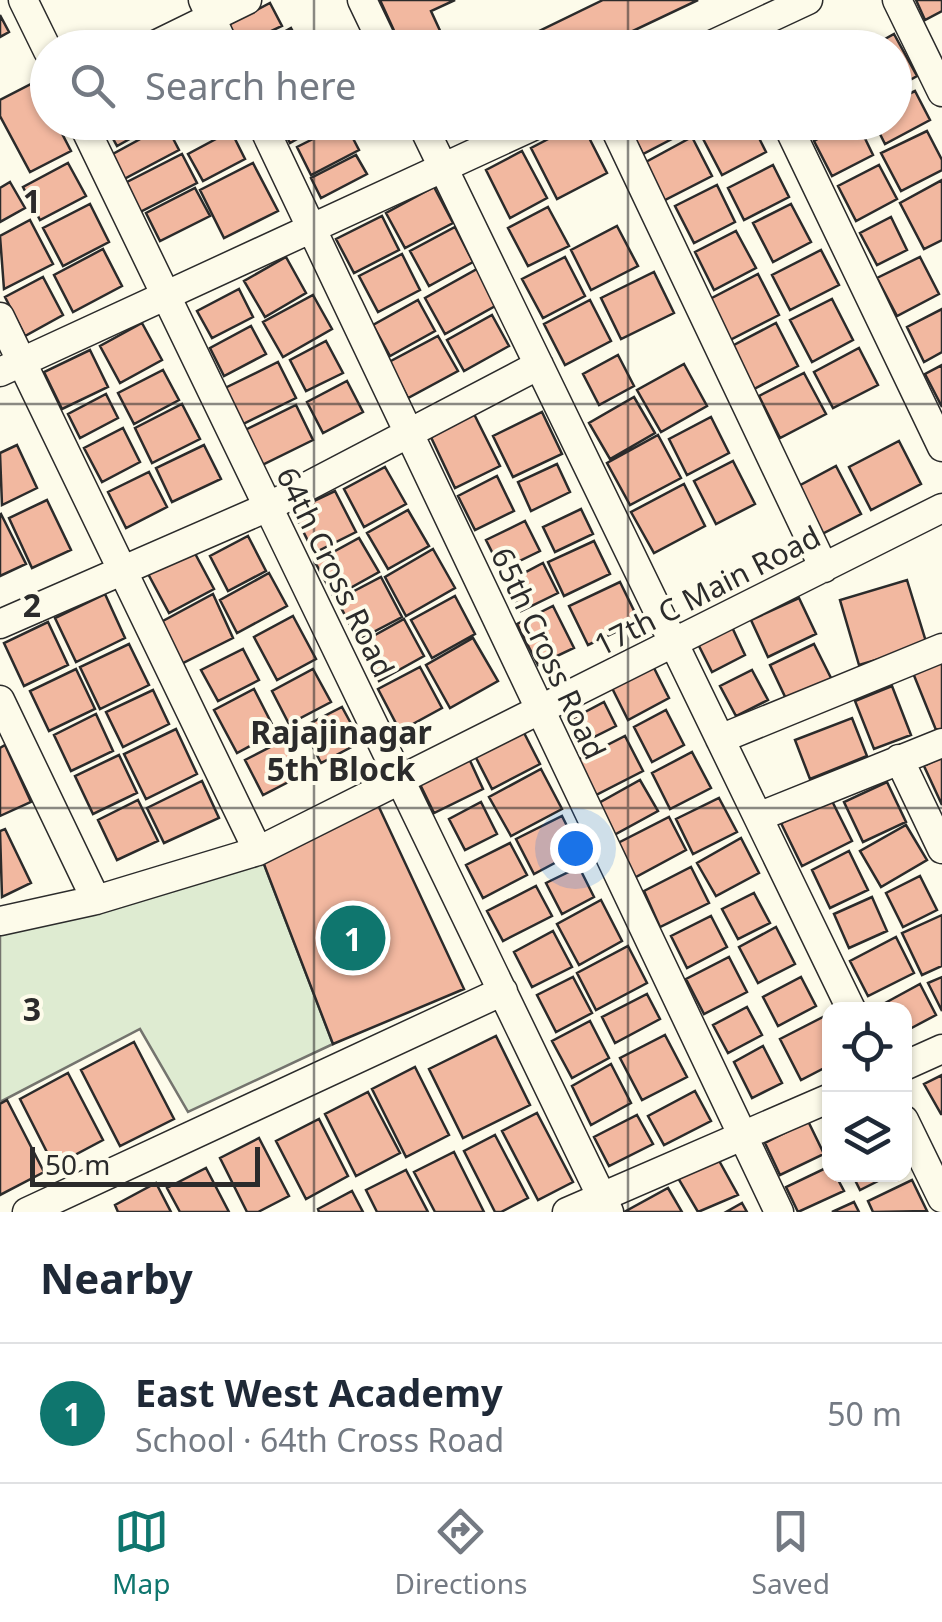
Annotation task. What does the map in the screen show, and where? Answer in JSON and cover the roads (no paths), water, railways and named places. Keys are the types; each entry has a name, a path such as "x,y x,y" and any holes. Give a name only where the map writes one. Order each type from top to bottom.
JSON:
{"street":[{"path":"23,0 38,30"},
{"path":"176,30 207,9 246,0"},
{"path":"362,0 376,30"},
{"path":"760,30 808,0"},
{"path":"897,0 912,30"},
{"path":"912,31 942,92"},
{"name":"64th Cross Road","path":"91,140 606,1204"},
{"name":"65th Cross Road","path":"269,140 778,1212"},
{"path":"430,140 847,1002"},
{"path":"11,367 503,140"},
{"path":"621,140 824,568"},
{"path":"795,140 942,446"},
{"path":"0,317 11,367 123,572 258,851"},
{"path":"0,624 268,507 539,365"},
{"name":"17th C Main Road","path":"0,921 96,900 258,851 942,508"},
{"path":"720,739 942,648"},
{"path":"0,700 96,900"},
{"path":"758,817 942,742"},
{"path":"899,759 942,848"},
{"path":"27,1212 503,992"},
{"path":"912,1062 942,1049"},
{"path":"567,1212 606,1204 742,1136 822,1101"},
{"path":"912,1136 942,1198"}],"place":[{"name":"East West Academy","path":"353,938"}],"district":[{"name":"Rajajinagar 5th Block","path":"341,750"}]}
